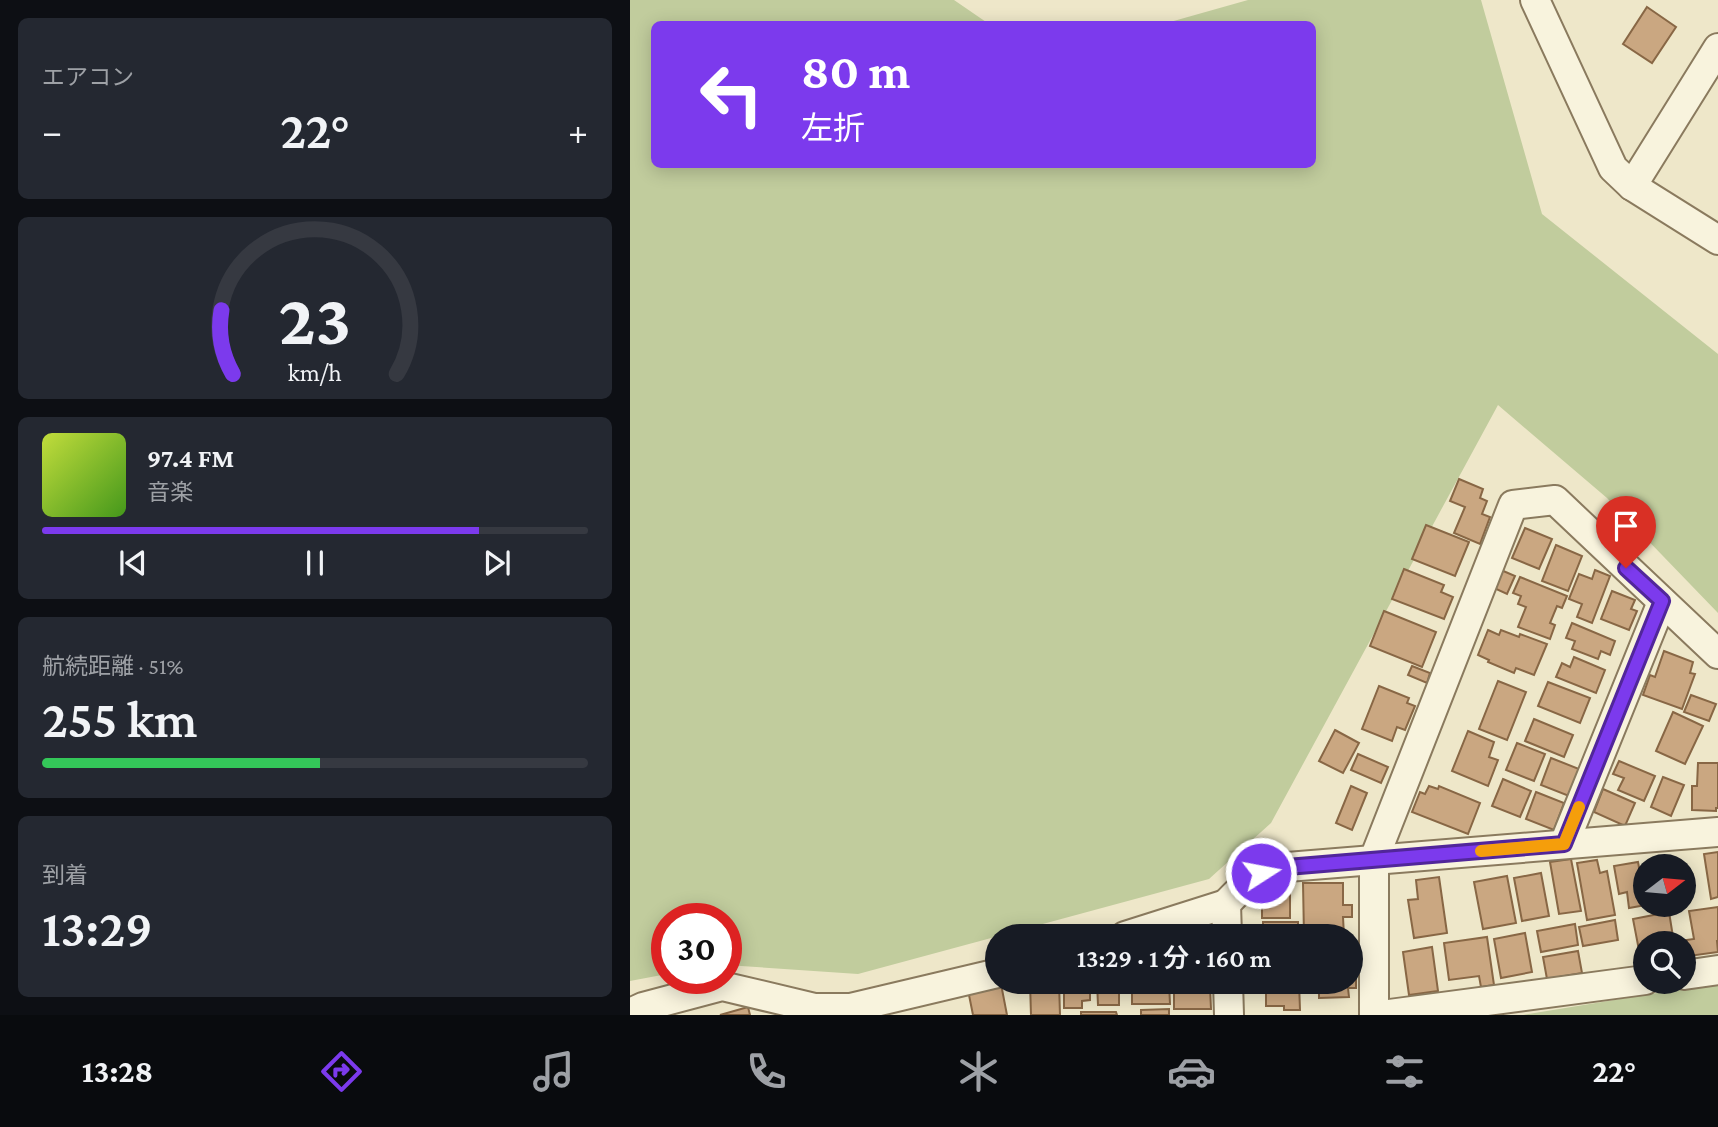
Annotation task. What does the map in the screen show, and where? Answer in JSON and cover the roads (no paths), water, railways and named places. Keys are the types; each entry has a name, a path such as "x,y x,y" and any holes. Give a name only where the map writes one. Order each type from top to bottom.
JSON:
{"street":[{"path":"1541,3 1613,169 1632,186 1718,240"},
{"path":"1632,186 1718,48"},
{"path":"1374,1015 1374,859 1513,505 1555,500 1718,654"},
{"path":"1564,844 1662,601"},
{"path":"1163,924 1226,904 1249,880 1275,868 1718,832"},
{"path":"1226,904 1227,924"},
{"path":"1696,973 1718,970"},
{"path":"630,1013 722,986 815,1008 850,1011 985,976"},
{"path":"1382,1015 1633,982"},
{"path":"1228,994 1229,1015"}]}
